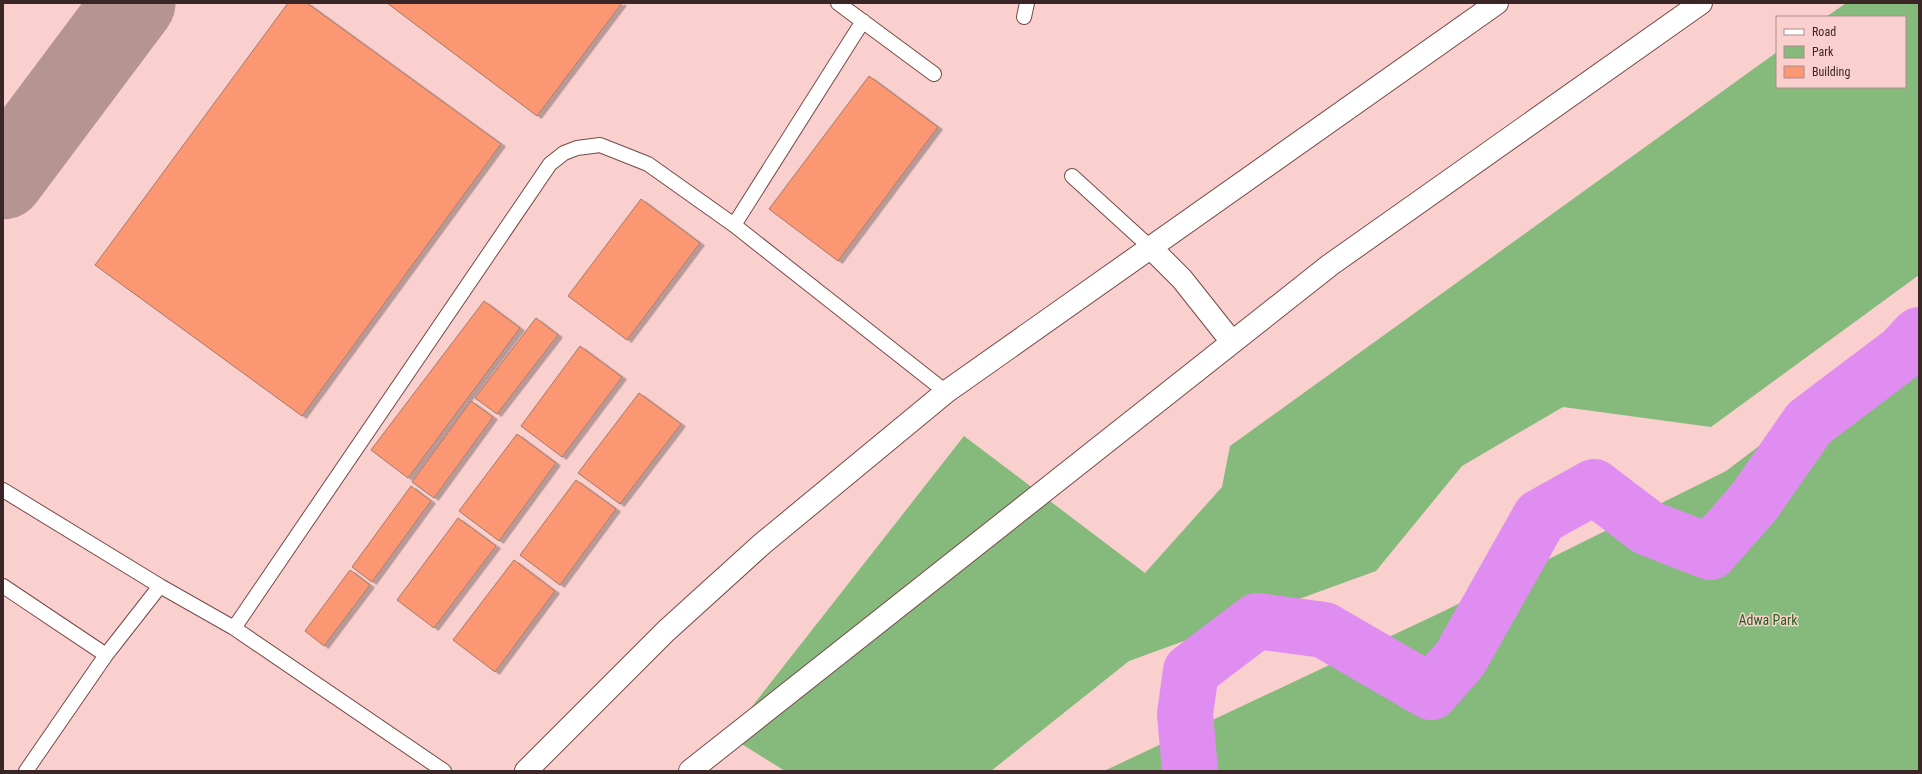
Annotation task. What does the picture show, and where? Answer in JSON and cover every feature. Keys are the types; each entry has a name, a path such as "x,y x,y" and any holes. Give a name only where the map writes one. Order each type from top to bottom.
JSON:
{"main road":[{"path":"526,771 666,631 762,544 946,392 1497,3"},
{"path":"690,771 1330,265 1701,3"},
{"path":"1151,248 1182,279 1232,342"}],"lane":[{"path":"838,3 934,74"},
{"path":"1024,17 1027,3"},
{"path":"734,225 863,21"},
{"path":"234,628 550,164 564,153 578,148 600,146 648,164 734,225 946,392"},
{"path":"1072,176 1151,248"},
{"path":"3,490 160,586 234,628 444,771"},
{"path":"3,586 106,655"},
{"path":"26,771 106,655 160,586"}],"green space":[{"path":"1846,3 1919,3 1919,275 1711,427 1563,407 1462,466 1376,571 1129,661 991,771 785,771 729,736 964,436 1145,573 1222,487 1230,446 1776,53 1776,88 1906,88 1906,16 1827,16"},
{"name":"Adwa Park","path":"1919,325 1919,771 1104,771 1444,611 1726,471"}],"building":[{"path":"288,3 307,3 501,144 302,416 95,265"},
{"path":"387,3 622,3 537,116"},
{"path":"869,76 938,127 838,261 769,209"},
{"path":"641,199 700,243 627,340 568,296"},
{"path":"484,301 520,328 408,478 371,450"},
{"path":"536,318 558,335 497,414 475,398"},
{"path":"580,346 622,377 562,457 521,426"},
{"path":"639,393 681,424 620,504 578,473"},
{"path":"471,401 493,417 434,498 412,482"},
{"path":"517,434 556,463 499,541 459,511"},
{"path":"576,480 616,509 560,585 520,555"},
{"path":"411,486 431,501 372,582 352,567"},
{"path":"458,518 496,546 434,628 397,600"},
{"path":"514,560 555,591 495,672 453,640"},
{"path":"350,570 370,585 324,646 305,631"}],"waterway":[{"path":"1190,771 1185,714 1191,671 1257,621 1324,630 1431,692 1460,659 1540,517 1594,487 1648,528 1710,552 1754,502 1809,423 1903,352 1919,335"}],"taxiway":[{"path":"3,178 134,3"}]}
